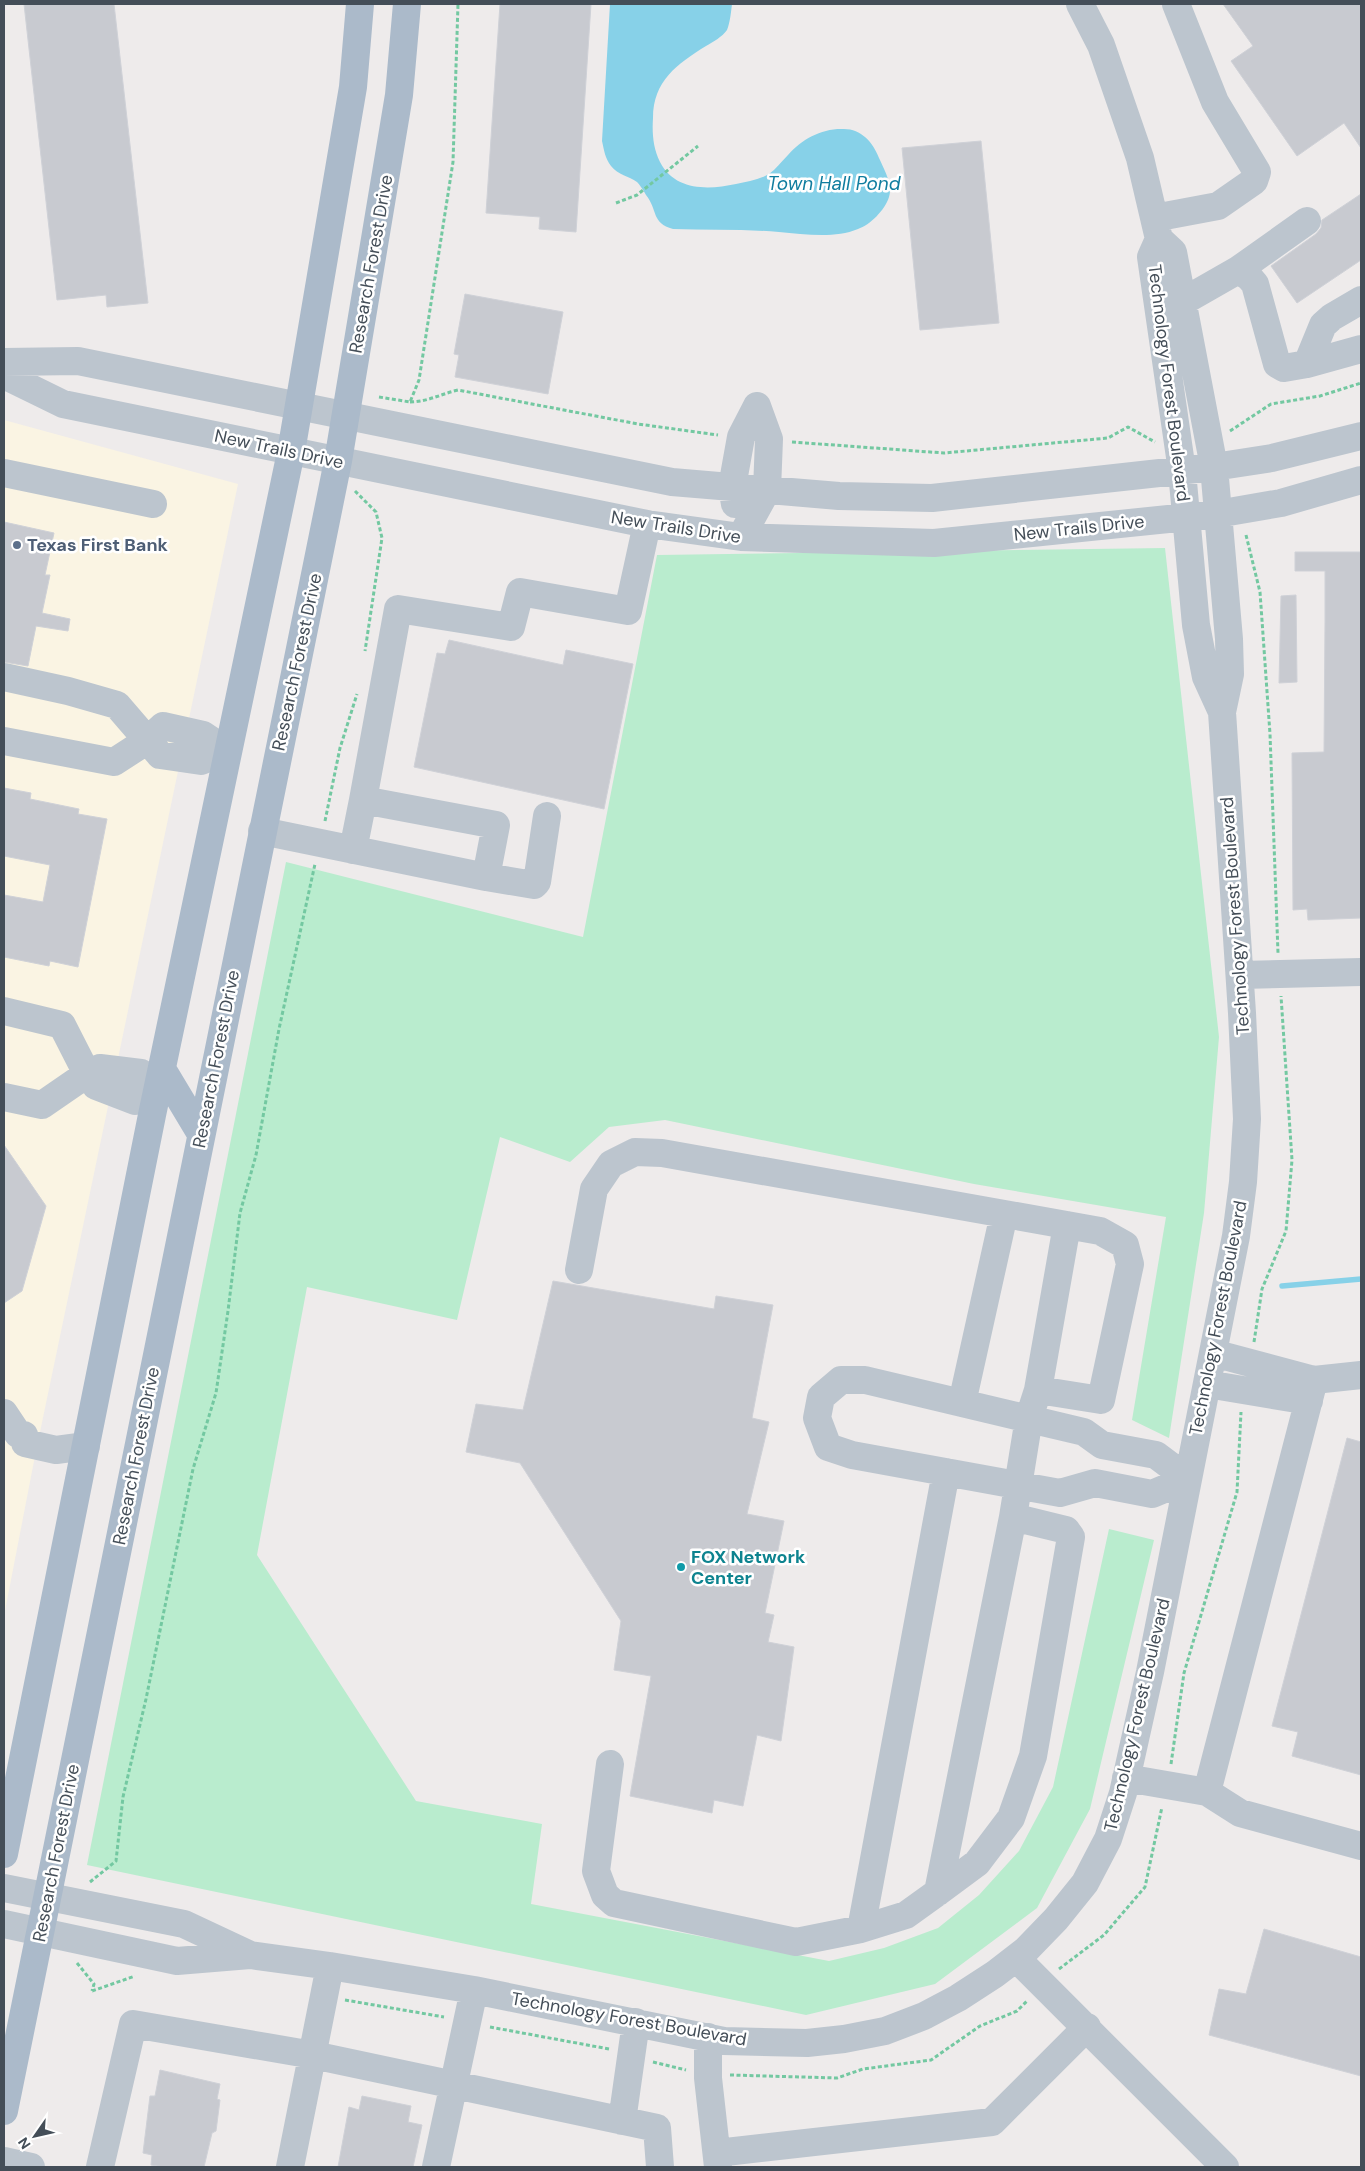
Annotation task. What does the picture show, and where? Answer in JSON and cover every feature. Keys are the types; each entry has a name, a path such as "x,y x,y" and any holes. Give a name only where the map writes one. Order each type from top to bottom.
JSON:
{"main road":[{"path":"4,1854 227,751 291,452 353,87 360,4"},
{"name":"Research Forest Drive","path":"4,2111 20,1927 25,1893 201,1134 338,461 399,95 407,4"},
{"path":"160,1080 201,1134"}],"street":[{"path":"1088,7 1120,95 1140,158 1157,229 1218,206 1254,181 1257,172 1215,102 1176,4"},
{"path":"1182,302 1238,270 1307,221"},
{"name":"Technology Forest Boulevard","path":"20,1927 177,1961 250,1955 474,1990 724,2041 807,2043 844,2039 885,2031 924,2016 958,1998 996,1974 1016,1958 1056,1919 1085,1883 1108,1839 1126,1778 1152,1663 1236,1236 1243,1182 1247,1119 1240,975 1222,712 1230,674 1229,639 1214,467 1173,252 1157,229"},
{"name":"Technology Forest Boulevard","path":"1157,229 1151,257 1182,471 1196,625 1206,677 1222,712"},
{"path":"1238,270 1249,277 1255,284 1277,364 1284,368 1307,364 1361,349"},
{"path":"1307,364 1323,325 1332,317 1361,300"},
{"path":"4,362 78,361 298,406 347,407 672,482 838,496 932,498 1182,471 1272,458 1361,436"},
{"name":"New Trails Drive","path":"4,375 63,404 647,524 741,538 934,543 1217,514 1282,503 1361,480"},
{"path":"756,406 769,439 767,490 741,538 732,487 741,437 756,406"},
{"path":"4,473 153,504"},
{"path":"353,850 398,608 510,627 520,592 628,611 647,524"},
{"path":"4,677 68,691 117,705 148,740"},
{"path":"4,741 114,762 148,740 162,726 203,735 227,751"},
{"path":"363,800 496,826 486,877"},
{"path":"262,831 486,877 534,885 537,882 548,816"},
{"path":"1240,975 1361,972"},
{"path":"4,1011 62,1025 90,1075"},
{"path":"4,1098 42,1105 100,1068 141,1073 160,1080"},
{"path":"579,1270 594,1190 611,1164 635,1152 662,1152 1100,1231 1125,1245 1130,1264 1102,1400 1038,1390"},
{"path":"962,1403 1004,1214"},
{"path":"938,1892 1013,1517 1030,1418 1038,1390 1067,1225"},
{"path":"1213,1353 1250,1362 1311,1390"},
{"path":"1207,1384 1244,1390 1311,1390 1361,1375"},
{"path":"841,1380 865,1380 1084,1432 1102,1445 1156,1455 1188,1479 1152,1494 1095,1483 1060,1493 852,1455 828,1447 816,1418 821,1397 841,1380"},
{"path":"1207,1792 1311,1390"},
{"path":"12,1431 28,1429 61,1434 86,1446"},
{"path":"861,1928 946,1472"},
{"path":"610,1764 596,1871 604,1895 614,1903 796,1942 861,1928 906,1915 978,1863 1012,1818 1033,1756 1071,1537 1066,1530 1013,1517"},
{"path":"1126,1778 1207,1792 1240,1812 1361,1846"},
{"name":"Technology Forest Boulevard","path":"25,1893 184,1924 250,1955"},
{"path":"1016,1958 1224,2165"},
{"path":"290,2167 330,1966"},
{"path":"436,2167 474,1990"},
{"path":"622,2121 636,2022"},
{"path":"100,2167 133,2024 313,2055 657,2128 660,2167"},
{"path":"708,2037 708,2072 718,2160 992,2122 1087,2027"},
{"path":"4,2161 31,2167"}],"path":[{"path":"410,402 419,380 453,162 458,4"},
{"path":"616,203 637,195 673,164 698,146"},
{"path":"1208,437 1226,434 1271,404 1320,396 1361,383"},
{"path":"347,407 372,396 410,402 425,402 442,394 458,390 638,424 720,436 741,437"},
{"path":"769,439 944,452 1108,438 1128,427 1157,443 1177,441"},
{"path":"352,488 376,512 382,538 364,660"},
{"path":"1246,535 1261,602 1270,734 1279,974 1292,1160 1286,1231 1262,1289 1250,1362"},
{"path":"87,1884 116,1861 124,1798 146,1699 192,1469 216,1393 240,1214 256,1155 279,1029 340,748 359,688"},
{"path":"324,1996 603,2048 684,2069 734,2076 837,2078 863,2069 931,2060 980,2026 1016,2011 1063,1965 1104,1934 1145,1887 1167,1785 1184,1673 1237,1492 1244,1390"},
{"path":"72,1957 94,1984 92,1991 137,1975"}],"shaded area":[{"path":"4,420 238,484 35,1456 4,1616"}],"green space":[{"path":"1165,548 1219,1037 1204,1213 1169,1438 1132,1420 1166,1217 974,1184 665,1120 609,1127 570,1162 500,1137 457,1320 307,1287 257,1555 416,1801 542,1824 531,1904 829,1961 884,1948 938,1928 979,1895 1019,1851 1053,1787 1109,1529 1154,1540 1090,1809 1037,1908 935,1984 806,2015 87,1865 286,862 583,937 657,555"}],"water":[{"name":"Town Hall Pond","path":"610,4 732,4 729,24 725,33 676,67 662,84 657,94 653,118 654,146 666,172 674,179 693,186 714,187 761,178 776,168 806,139 828,130 844,129 856,131 866,137 876,152 890,187 889,197 881,212 863,227 849,232 829,235 753,230 673,229 661,223 650,201 637,182 614,169 607,160 604,151 602,141"}],"building":[{"path":"24,4 114,4 148,303 107,307 106,295 57,300"},
{"path":"500,4 591,4 576,232 539,229 540,217 486,213"},
{"path":"1223,4 1361,4 1361,148 1344,123 1297,156 1231,61 1253,46"},
{"path":"981,141 999,323 920,330 902,148"},
{"path":"1361,194 1361,260 1297,303 1271,266 1316,234 1321,228 1322,220"},
{"path":"465,294 563,312 548,394 455,377 459,355 454,354"},
{"path":"4,522 54,533 45,575 50,575 42,613 70,619 68,631 36,626 28,666 4,662"},
{"path":"1295,552 1361,552 1361,918 1308,920 1307,909 1293,910 1292,753 1324,752 1325,623 1325,571 1295,571"},
{"path":"1296,595 1297,682 1279,683 1281,596"},
{"path":"449,640 563,665 566,650 633,664 604,809 414,767 437,653 445,654"},
{"path":"4,788 31,793 30,799 79,809 78,814 107,819 78,967 50,961 49,966 4,957 4,895 43,902 50,865 4,856"},
{"path":"4,1145 46,1206 22,1291 4,1303"},
{"name":"FOX Network Center","path":"553,1281 714,1309 716,1296 773,1305 752,1418 769,1422 747,1514 784,1521 765,1613 774,1615 768,1642 794,1647 781,1741 757,1735 743,1806 714,1800 712,1813 630,1796 651,1676 614,1670 621,1621 520,1463 466,1452 476,1404 523,1410"},
{"path":"1347,1438 1361,1442 1361,1775 1292,1756 1298,1732 1272,1726"},
{"path":"1264,1929 1361,1957 1361,2076 1209,2035 1219,1989 1246,1994"},
{"path":"160,2070 220,2084 217,2099 220,2100 216,2131 212,2133 204,2167 164,2167 151,2165 152,2155 143,2153 150,2096 155,2096"},
{"path":"362,2096 411,2106 408,2122 422,2125 413,2167 338,2167 349,2107 359,2110"}],"waterway":[{"path":"1282,1286 1361,1279"}],"place":[{"name":"Texas First Bank","path":"17,545"},
{"name":"FOX Network Center","path":"681,1567"}]}
